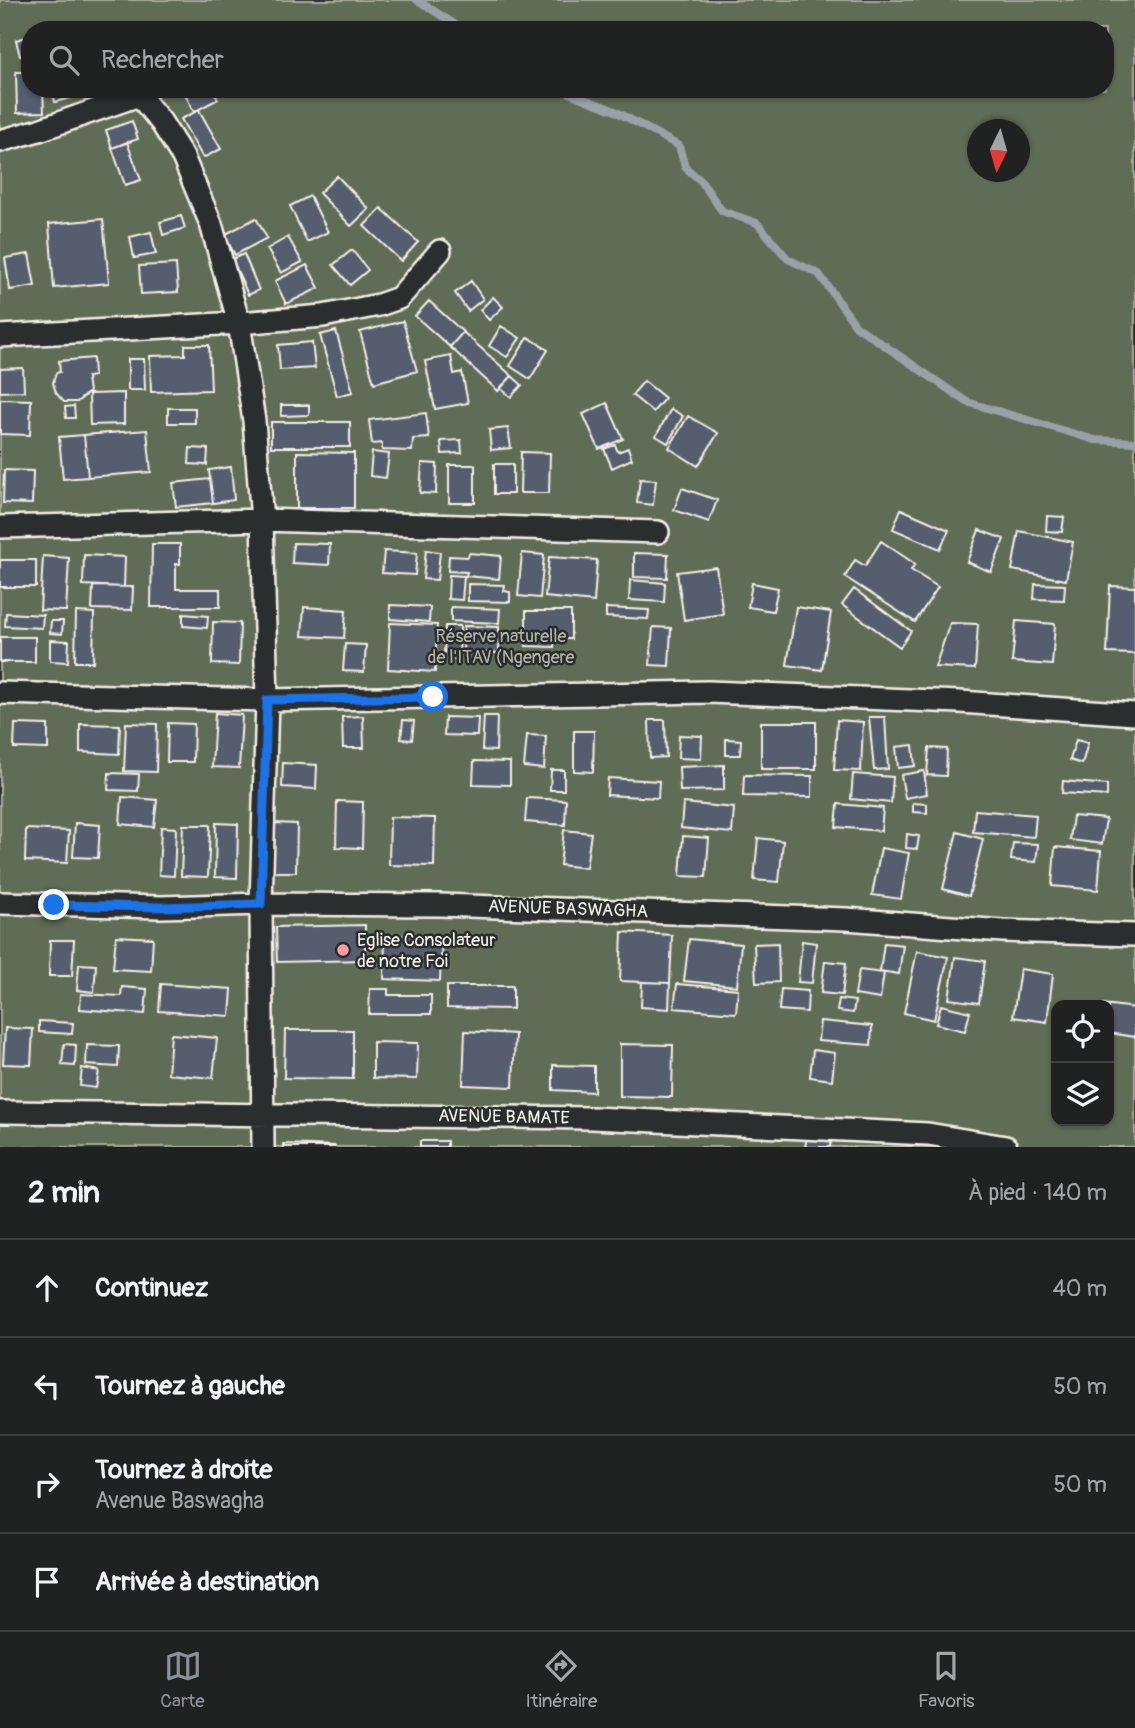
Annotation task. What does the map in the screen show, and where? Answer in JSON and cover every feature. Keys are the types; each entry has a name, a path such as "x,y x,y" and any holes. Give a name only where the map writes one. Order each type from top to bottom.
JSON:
{"street":[{"path":"0,141 130,98"},
{"path":"141,98 161,122 183,157 211,224 239,323 254,421 262,520 267,700 261,904 263,1147"},
{"path":"0,336 323,316 379,305 399,298 440,251"},
{"path":"0,527 262,520 657,532"},
{"path":"0,693 267,700 708,692 960,702 1135,714"},
{"name":"AVENUE BASWAGHA","path":"0,904 161,907 261,904 454,905 846,919 1003,931 1135,935"},
{"name":"AVENUE BAMATE","path":"0,1112 592,1118 928,1134 1006,1147"}],"green space":[{"name":"Réserve naturelle de l'ITAV (Ngengere","path":"0,0 1135,0 1135,1147 0,1147"}],"building":[{"path":"21,39 20,56 16,40"},
{"path":"16,72 21,72 21,98 43,98 44,112 17,113"},
{"path":"54,98 71,98 55,102"},
{"path":"187,98 218,99 194,112"},
{"path":"199,110 221,149 203,158 181,119"},
{"path":"132,121 138,139 112,148 106,130"},
{"path":"127,142 141,180 125,185 112,148"},
{"path":"337,176 369,209 351,226 319,193"},
{"path":"310,196 328,232 307,242 290,206"},
{"path":"381,208 418,242 401,261 364,226"},
{"path":"181,216 185,228 163,235 160,222"},
{"path":"256,218 267,238 235,255 224,235"},
{"path":"103,219 109,283 54,288 49,224"},
{"path":"151,232 156,254 134,258 130,237"},
{"path":"288,237 302,262 281,273 267,249"},
{"path":"352,250 368,270 350,285 333,265"},
{"path":"29,254 35,286 10,290 5,258"},
{"path":"244,254 259,290 248,295 232,259"},
{"path":"176,264 178,292 141,294 139,266"},
{"path":"307,265 319,288 286,304 275,281"},
{"path":"471,281 483,299 468,311 455,293"},
{"path":"493,297 503,307 489,320 480,310"},
{"path":"429,301 463,332 450,347 415,316"},
{"path":"403,321 417,371 374,383 360,332"},
{"path":"501,326 520,338 507,357 489,346"},
{"path":"336,331 353,392 337,396 320,335"},
{"path":"463,332 512,376 498,391 450,347"},
{"path":"528,337 548,350 530,379 510,366"},
{"path":"312,342 315,368 280,370 278,345"},
{"path":"185,345 209,345 211,390 151,392 150,356 185,355"},
{"path":"451,356 454,374 462,372 468,403 435,409 425,361"},
{"path":"93,358 94,376 87,377 89,392 77,402 64,402 56,393 53,383 56,373 60,372 59,361"},
{"path":"128,359 144,359 145,390 128,390"},
{"path":"23,368 24,391 0,392 0,369"},
{"path":"512,376 522,385 511,397 500,388"},
{"path":"644,381 665,398 653,412 632,395"},
{"path":"124,393 124,424 90,425 89,394"},
{"path":"0,399 31,400 30,435 0,434"},
{"path":"607,403 623,439 599,449 583,414"},
{"path":"281,405 309,405 309,415 281,416"},
{"path":"74,406 75,418 66,418 65,407"},
{"path":"168,408 195,408 195,423 168,423"},
{"path":"671,409 683,416 668,443 656,436"},
{"path":"426,413 429,438 413,439 412,451 382,450 382,443 372,444 369,420"},
{"path":"688,416 718,433 698,466 669,448"},
{"path":"271,422 350,422 350,447 271,447"},
{"path":"508,428 511,448 491,450 489,430"},
{"path":"147,430 151,472 88,477 84,435"},
{"path":"84,435 88,477 63,479 59,437"},
{"path":"461,440 462,453 442,454 441,441"},
{"path":"615,445 618,452 628,448 632,459 612,468 604,449"},
{"path":"190,448 208,449 207,465 189,464"},
{"path":"297,452 354,453 354,508 297,508"},
{"path":"372,452 389,454 386,478 370,476"},
{"path":"521,452 550,453 549,493 520,493"},
{"path":"422,463 437,464 436,494 420,493"},
{"path":"494,464 513,464 513,494 494,494"},
{"path":"449,465 475,465 475,503 449,503"},
{"path":"231,467 234,500 213,503 209,470"},
{"path":"4,470 33,471 32,504 3,503"},
{"path":"210,479 213,503 176,507 173,483"},
{"path":"640,479 656,480 653,505 637,503"},
{"path":"682,488 717,500 709,522 674,510"},
{"path":"901,509 949,530 940,549 893,529"},
{"path":"1047,516 1064,517 1062,532 1046,531"},
{"path":"979,530 1004,539 991,572 967,562"},
{"path":"1019,531 1073,542 1066,580 1012,570"},
{"path":"881,541 915,564 911,570 938,587 915,622 845,577 855,560 865,566"},
{"path":"293,543 330,544 329,565 292,563"},
{"path":"152,544 180,544 180,564 176,564 176,589 220,589 220,607 151,607"},
{"path":"426,550 440,552 437,580 423,579"},
{"path":"384,551 417,553 415,575 382,573"},
{"path":"469,553 501,556 499,579 466,576 467,572 448,571 449,556 468,557"},
{"path":"522,553 544,555 540,598 518,596"},
{"path":"634,553 668,554 667,578 634,577"},
{"path":"84,555 125,557 124,587 83,585"},
{"path":"43,556 69,558 66,611 40,610"},
{"path":"549,557 597,560 594,602 545,597"},
{"path":"0,560 36,560 36,587 0,587"},
{"path":"716,567 723,614 684,620 677,572"},
{"path":"449,575 464,576 462,600 448,599"},
{"path":"630,580 665,583 664,602 629,600"},
{"path":"752,583 778,588 773,611 748,607"},
{"path":"468,584 505,585 504,591 510,592 510,602 468,601"},
{"path":"1035,584 1065,585 1064,600 1034,599"},
{"path":"93,586 133,587 132,610 92,609"},
{"path":"1110,586 1135,587 1135,654 1107,653"},
{"path":"854,589 911,631 900,647 842,605"},
{"path":"390,605 430,607 429,622 390,619"},
{"path":"304,607 346,610 344,638 302,636"},
{"path":"451,607 500,609 499,623 451,621"},
{"path":"796,607 831,612 822,670 787,665"},
{"path":"606,608 649,610 648,619 606,617"},
{"path":"526,611 571,611 571,639 554,639 554,647 526,646"},
{"path":"76,612 94,613 93,662 75,662"},
{"path":"6,613 43,615 42,628 5,626"},
{"path":"183,614 208,616 207,628 183,626"},
{"path":"51,621 63,621 62,634 50,633"},
{"path":"1016,621 1055,624 1052,665 1012,662"},
{"path":"213,622 240,623 239,665 212,664"},
{"path":"390,623 437,625 435,672 388,669"},
{"path":"950,623 978,624 975,669 935,667"},
{"path":"445,626 460,626 459,660 444,659"},
{"path":"464,626 499,627 499,653 463,652"},
{"path":"653,627 671,628 669,666 650,665"},
{"path":"0,637 35,637 35,662 0,662"},
{"path":"50,640 69,641 68,662 50,661"},
{"path":"345,644 366,645 364,672 343,671"},
{"path":"215,713 242,715 239,768 212,767"},
{"path":"363,716 364,748 343,748 342,717"},
{"path":"484,716 497,716 496,751 482,750"},
{"path":"445,717 478,718 477,736 444,735"},
{"path":"869,717 885,717 888,769 874,770"},
{"path":"403,720 414,721 412,740 401,739"},
{"path":"649,720 665,720 666,757 650,758"},
{"path":"837,720 863,722 861,771 834,770"},
{"path":"761,722 816,722 816,769 761,769"},
{"path":"126,723 157,724 156,772 124,771"},
{"path":"168,723 194,724 193,762 167,762"},
{"path":"15,724 48,725 48,749 14,748"},
{"path":"80,724 120,725 119,754 80,752"},
{"path":"574,731 594,731 593,772 574,771"},
{"path":"527,735 546,736 544,769 524,767"},
{"path":"679,735 702,736 701,759 678,758"},
{"path":"726,739 741,740 740,755 726,755"},
{"path":"1076,740 1088,743 1082,764 1070,760"},
{"path":"913,745 915,766 898,768 896,747"},
{"path":"929,748 947,749 946,776 927,775"},
{"path":"474,761 510,762 510,785 473,784"},
{"path":"283,763 317,765 316,789 282,787"},
{"path":"724,765 724,790 680,791 679,767"},
{"path":"551,770 564,770 564,790 550,790"},
{"path":"924,771 927,794 905,798 901,775"},
{"path":"109,773 139,774 138,791 108,790"},
{"path":"853,774 893,777 891,803 851,799"},
{"path":"744,775 812,776 812,797 743,796"},
{"path":"608,778 659,781 658,798 607,795"},
{"path":"1063,781 1107,785 1107,796 1062,793"},
{"path":"122,797 157,800 154,827 120,824"},
{"path":"527,798 566,800 565,825 525,822"},
{"path":"337,801 363,802 362,848 336,847"},
{"path":"683,803 734,808 732,833 681,828"},
{"path":"913,803 927,804 927,813 913,812"},
{"path":"838,804 883,808 881,831 836,827"},
{"path":"975,810 1036,815 1034,837 973,832"},
{"path":"1073,816 1106,819 1102,844 1070,840"},
{"path":"390,817 435,818 434,866 389,865"},
{"path":"75,823 100,825 98,858 73,857"},
{"path":"216,823 238,824 237,878 215,877"},
{"path":"273,823 297,824 296,872 273,872"},
{"path":"183,825 210,825 208,877 181,876"},
{"path":"161,827 176,828 174,876 159,875"},
{"path":"26,829 69,831 67,863 25,861"},
{"path":"564,830 591,833 586,868 560,865"},
{"path":"957,832 983,839 969,896 943,889"},
{"path":"907,834 919,836 917,849 906,848"},
{"path":"683,836 709,838 706,877 680,876"},
{"path":"758,838 783,841 779,882 754,880"},
{"path":"1013,843 1038,844 1036,862 1011,860"},
{"path":"1055,847 1101,851 1098,890 1052,886"},
{"path":"881,848 909,853 901,899 872,895"},
{"path":"365,925 365,960 277,962 276,927"},
{"path":"622,932 672,935 670,983 620,981"},
{"path":"385,935 442,936 440,981 384,979"},
{"path":"116,936 153,938 151,971 113,969"},
{"path":"689,939 741,944 737,986 684,981"},
{"path":"50,940 74,940 72,976 49,976"},
{"path":"802,941 816,943 812,983 798,982"},
{"path":"778,943 779,982 756,983 754,944"},
{"path":"884,943 903,945 899,974 880,971"},
{"path":"917,951 948,957 934,1020 904,1013"},
{"path":"955,957 985,961 979,1003 949,999"},
{"path":"825,961 846,963 842,995 821,993"},
{"path":"79,964 96,965 94,992 77,990"},
{"path":"1020,969 1053,974 1047,1022 1013,1017"},
{"path":"859,970 884,973 880,999 855,995"},
{"path":"642,982 670,983 669,1009 641,1007"},
{"path":"161,984 232,989 230,1016 159,1011"},
{"path":"677,984 738,989 736,1013 674,1008"},
{"path":"447,986 513,986 513,1009 447,1008"},
{"path":"122,987 147,989 145,1014 80,1009 81,994 121,996"},
{"path":"370,989 388,989 388,995 431,995 431,1014 369,1014"},
{"path":"781,989 808,991 807,1012 779,1010"},
{"path":"839,999 855,1001 853,1013 837,1011"},
{"path":"941,1005 970,1012 965,1031 936,1024"},
{"path":"1114,1005 1135,1008 1135,1037 1114,1034"},
{"path":"39,1021 73,1023 72,1034 39,1032"},
{"path":"820,1021 872,1026 871,1045 818,1041"},
{"path":"5,1028 33,1029 31,1065 3,1064"},
{"path":"285,1030 353,1030 353,1079 284,1078"},
{"path":"465,1031 515,1034 513,1087 463,1085"},
{"path":"171,1034 217,1038 213,1078 168,1074"},
{"path":"373,1042 418,1043 417,1079 373,1078"},
{"path":"64,1044 76,1045 75,1066 62,1065"},
{"path":"620,1044 673,1045 672,1097 620,1096"},
{"path":"87,1045 119,1046 118,1067 86,1065"},
{"path":"813,1050 835,1053 832,1080 810,1077"},
{"path":"553,1065 594,1066 594,1092 553,1090"},
{"path":"82,1068 99,1071 96,1088 80,1086"},
{"path":"807,1137 831,1142 830,1147 805,1147"},
{"path":"420,1141 447,1141 447,1147 420,1147"},
{"path":"283,1144 335,1146 335,1147 283,1147"}],"waterway":[{"path":"417,0 450,21"},
{"path":"582,98 615,111 679,146 685,167 701,181 722,211 757,223 788,259 819,274 856,326 967,402 1095,440 1135,442"}],"place":[{"name":"Eglise Consolateur de notre Foi","path":"343,950"}],"route":[{"path":"54,905 161,907 261,904 267,700 433,697"}]}
